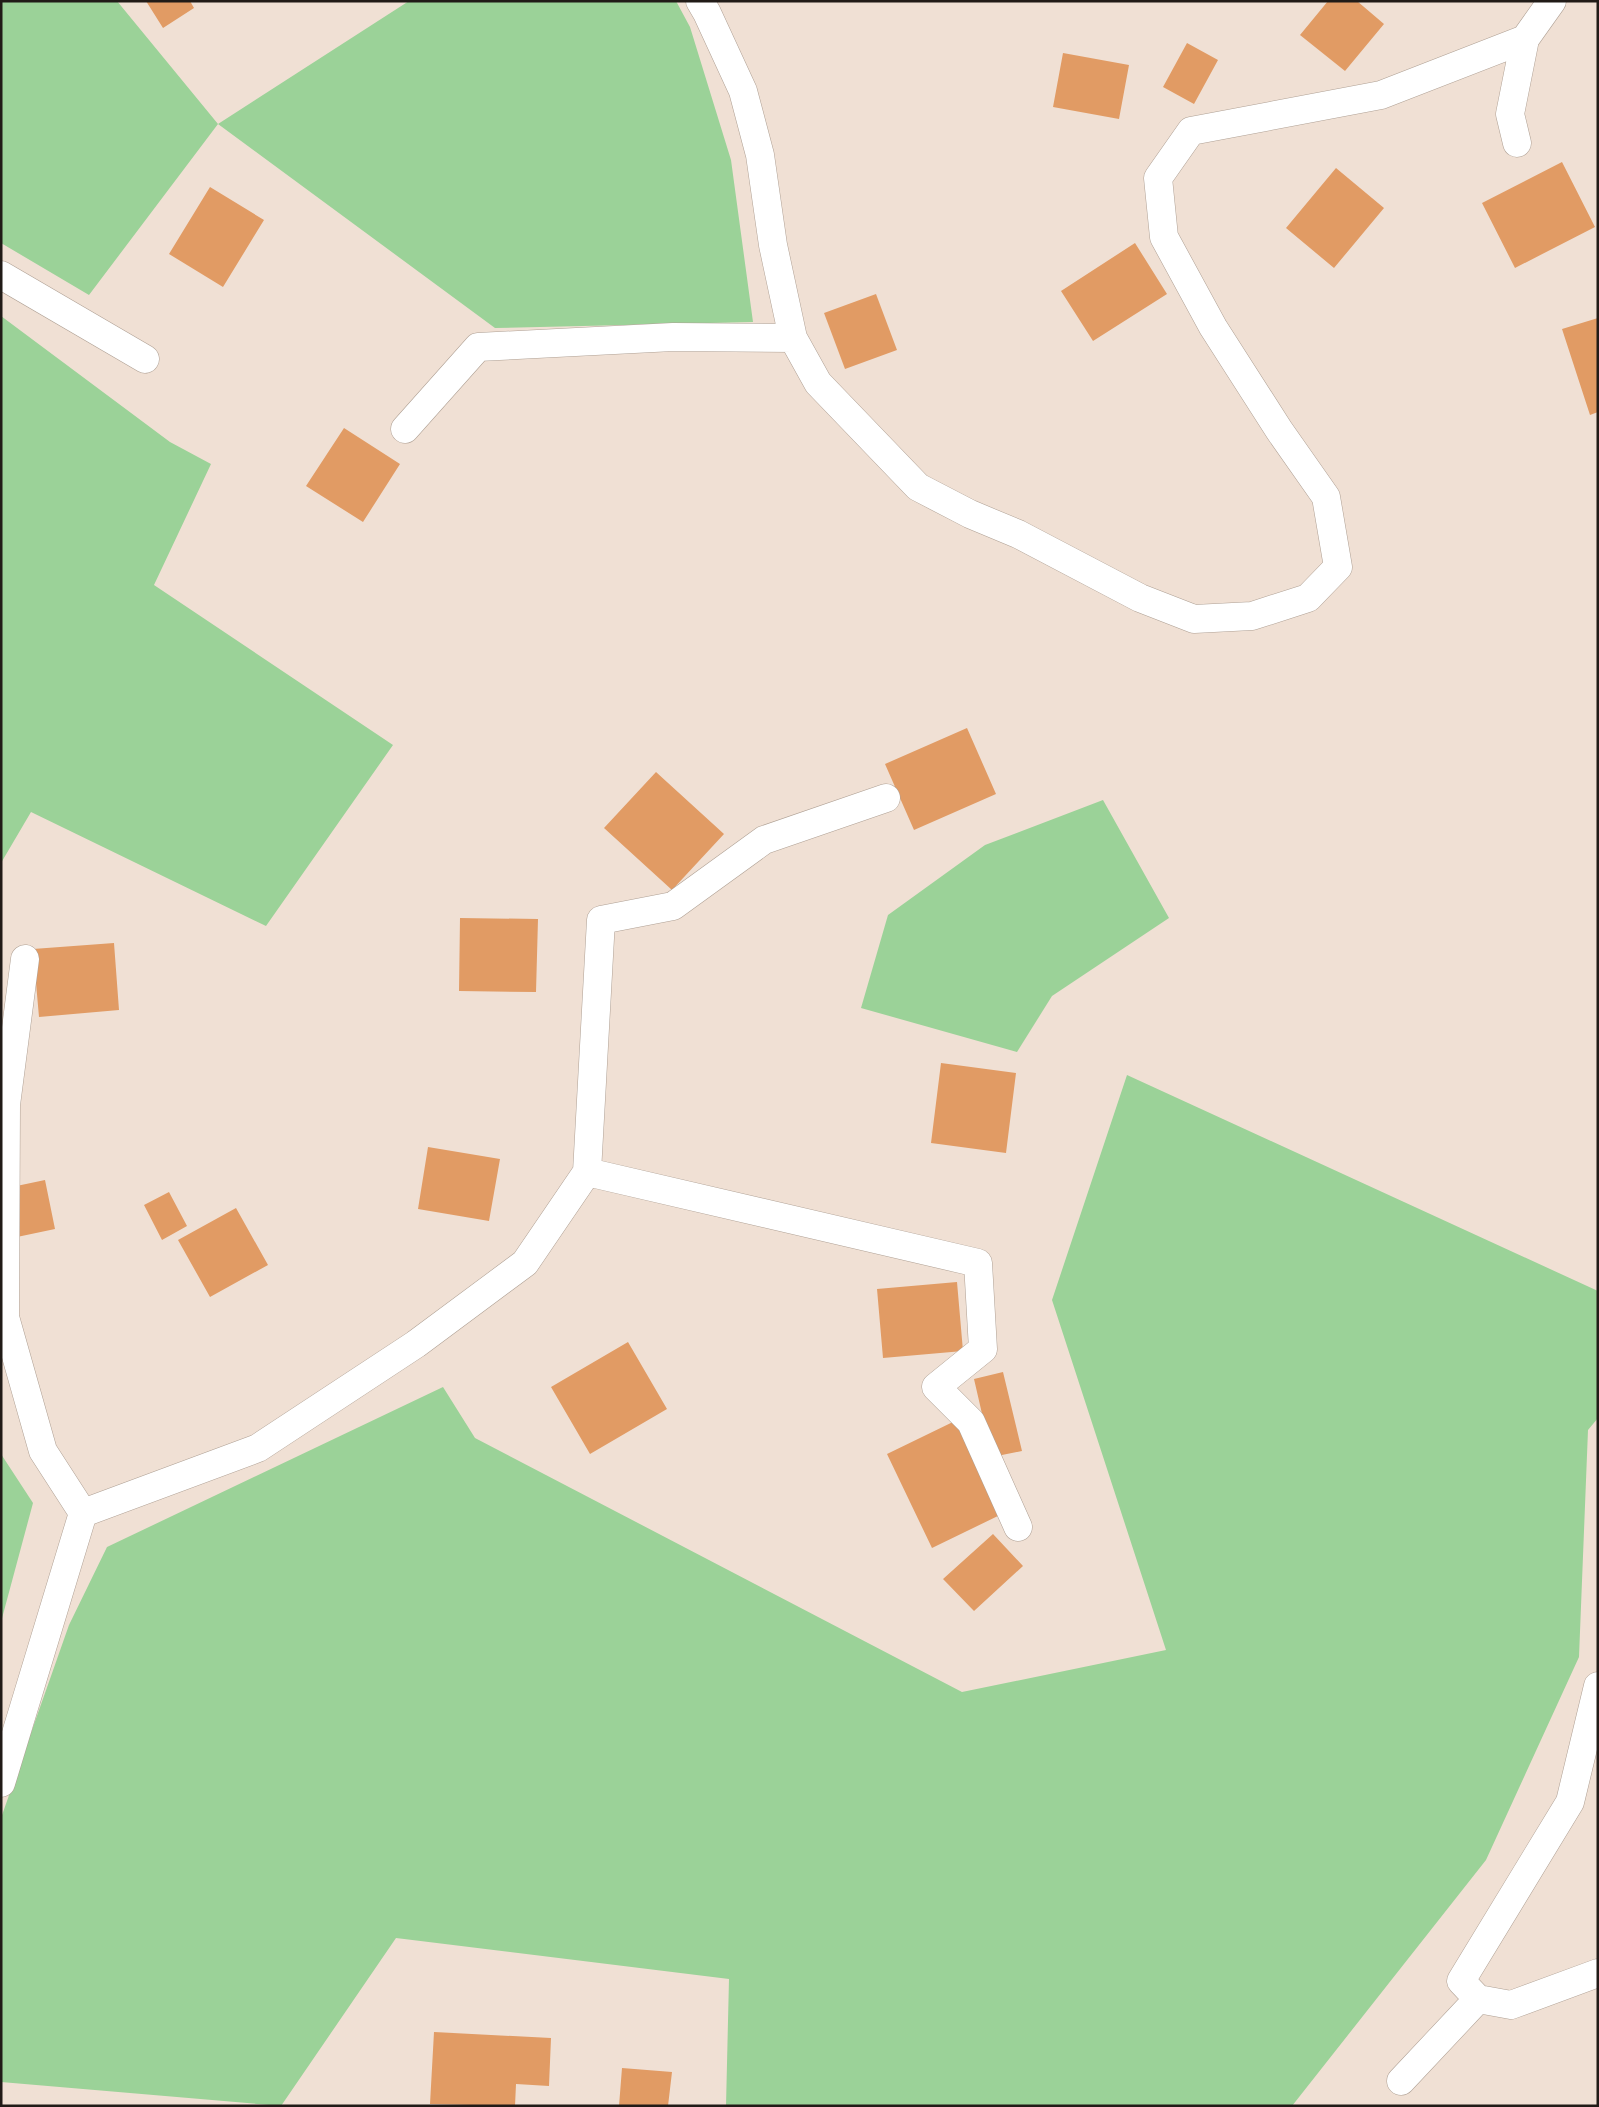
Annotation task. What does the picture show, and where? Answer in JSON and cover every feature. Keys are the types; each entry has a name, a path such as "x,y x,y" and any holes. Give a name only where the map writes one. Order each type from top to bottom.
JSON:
{"street":[{"path":"700,1 743,91 760,155 773,245 793,338 818,383 918,487 970,514 1018,534 1140,598 1194,619 1252,616 1308,598 1338,567 1326,497 1279,430 1212,327 1164,237 1158,178 1190,131 1380,96 1525,39"},
{"path":"1517,143 1510,114 1525,39 1552,1"},
{"path":"1,275 145,360"},
{"path":"405,428 478,347 673,337 793,338"},
{"path":"83,1513 258,1448 416,1344 525,1263 587,1172 600,920 673,906 764,840 886,798"},
{"path":"1,1783 83,1513 43,1451 5,1317 6,1105 26,959"},
{"path":"587,1172 978,1263 983,1349 936,1387 971,1422 1018,1527"},
{"path":"1598,1686 1570,1802 1461,1981 1478,1999 1511,2005 1598,1973"},
{"path":"1401,2081 1478,1999"}],"green space":[{"path":"1,1 117,1 218,124 89,295 1,243"},
{"path":"409,1 676,1 690,27 731,160 753,322 495,328 218,124"},
{"path":"1,316 170,442 211,464 154,585 393,745 266,926 31,812 1,863"},
{"path":"1103,800 1169,918 1052,996 1017,1052 861,1008 888,915 985,845"},
{"path":"1127,1075 1598,1291 1598,1418 1588,1430 1579,1657 1486,1860 1292,2106 726,2106 729,1979 396,1938 281,2106 1,2082 1,1818 69,1625 107,1547 443,1387 475,1438 962,1692 1166,1650 1052,1300"},
{"path":"1,1454 33,1503 1,1622"}],"building":[{"path":"146,1 190,1 194,8 163,28"},
{"path":"1328,1 1357,1 1384,24 1345,71 1300,35"},
{"path":"1187,43 1218,60 1194,104 1163,87"},
{"path":"1063,53 1129,65 1119,119 1053,107"},
{"path":"1562,162 1595,227 1515,268 1482,203"},
{"path":"1336,168 1384,208 1334,268 1286,228"},
{"path":"210,187 264,220 223,287 169,254"},
{"path":"1135,243 1167,294 1093,341 1061,291"},
{"path":"876,294 897,350 845,369 824,313"},
{"path":"1598,318 1598,412 1590,415 1562,329"},
{"path":"344,428 400,464 363,522 306,486"},
{"path":"967,728 996,794 914,830 885,764"},
{"path":"656,772 724,834 672,890 604,828"},
{"path":"460,918 538,919 536,992 459,991"},
{"path":"114,943 119,1010 39,1017 33,949"},
{"path":"941,1063 1016,1073 1006,1153 931,1143"},
{"path":"428,1147 500,1159 489,1221 418,1209"},
{"path":"45,1180 55,1229 17,1237 7,1188"},
{"path":"169,1192 187,1226 162,1240 144,1205"},
{"path":"236,1208 268,1265 210,1297 178,1240"},
{"path":"957,1282 963,1351 883,1358 877,1289"},
{"path":"628,1342 667,1409 590,1454 551,1387"},
{"path":"1003,1372 1022,1451 992,1457 974,1379"},
{"path":"957,1420 1002,1514 932,1548 887,1454"},
{"path":"993,1534 1023,1566 974,1611 943,1579"},
{"path":"434,2032 551,2038 549,2086 516,2084 515,2106 430,2104"},
{"path":"622,2068 672,2072 668,2106 619,2106"}]}
